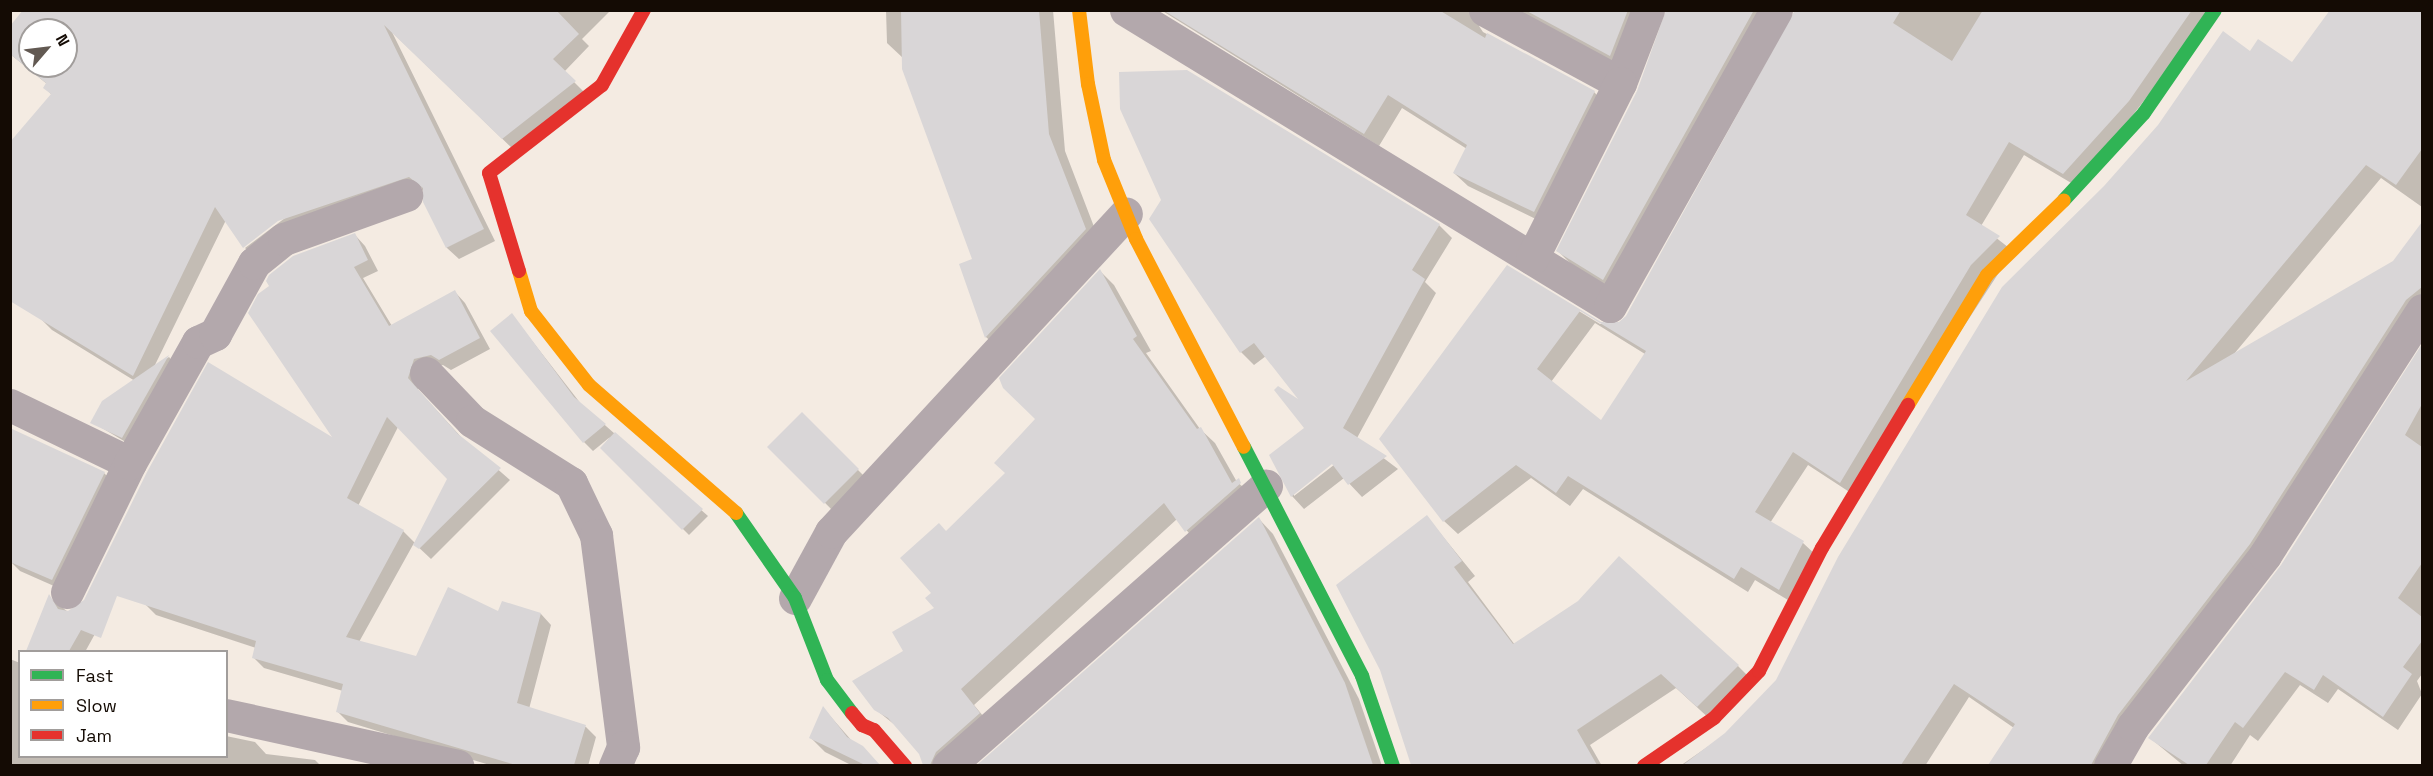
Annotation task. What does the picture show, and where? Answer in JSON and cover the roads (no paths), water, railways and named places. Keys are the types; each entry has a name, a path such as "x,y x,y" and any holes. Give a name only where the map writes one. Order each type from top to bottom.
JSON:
{"street":[{"path":"644,10 602,85 489,173 531,311 589,385 736,513 795,598 827,680 862,725 874,730 905,765"},
{"path":"1079,10 1088,84 1104,160 1126,213 1362,676 1393,765"},
{"path":"1126,10 1611,306 1776,10"},
{"path":"1485,10 1620,83"},
{"path":"1532,258 1620,83 1648,10"},
{"path":"1644,765 1671,751 1714,718 1758,671 1822,548 1987,275 2059,206 2144,113 2215,10"},
{"path":"67,592 130,463 198,342 215,334 254,263 284,239 406,195"},
{"path":"795,598 831,532 1126,213"},
{"path":"2110,765 2133,726 2265,555 2422,310"},
{"path":"426,373 472,421 572,483 596,535 623,747 615,765"},
{"path":"10,405 130,463"},
{"path":"948,765 1266,486"},
{"path":"228,715 457,765"}]}
